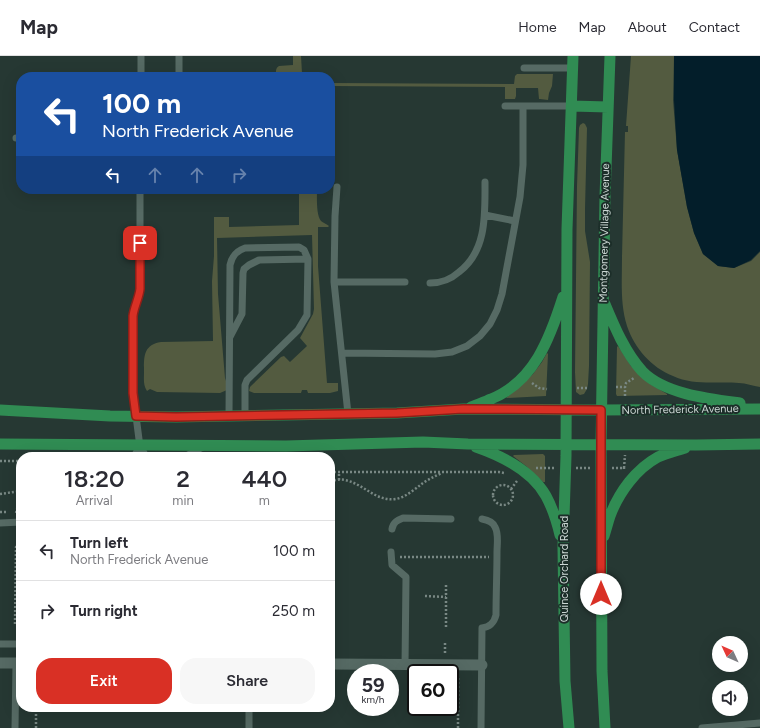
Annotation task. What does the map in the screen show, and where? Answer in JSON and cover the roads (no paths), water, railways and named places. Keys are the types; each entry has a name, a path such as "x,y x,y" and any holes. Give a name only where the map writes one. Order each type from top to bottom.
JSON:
{"main road":[{"path":"566,410 567,229 573,56"},
{"name":"Montgomery Village Avenue","path":"601,410 610,56"},
{"path":"572,106 608,107"},
{"path":"463,409 492,399 507,391 525,376 545,346 557,316 566,287"},
{"path":"603,299 614,326 630,355 643,372 658,382 681,392 716,400 760,405"},
{"name":"North Frederick Avenue","path":"0,410 110,416 176,417 397,413 463,409 760,409"},
{"name":"Quince Orchard Road","path":"566,410 564,548 565,681 569,728"},
{"path":"601,410 602,671 605,728"},
{"path":"0,444 140,452 205,446 286,446 422,442 468,444 760,444"},
{"path":"468,444 516,465 534,480 546,495 554,513 564,548"},
{"path":"601,548 610,515 622,492 631,479 642,468 658,458 673,451 696,445"}],"street":[{"path":"0,662 16,663"},
{"path":"335,664 482,665"}],"lane":[{"path":"141,56 141,72"},
{"path":"179,56 179,72"},
{"path":"524,68 573,68"},
{"path":"505,106 572,106"},
{"path":"342,353 435,354 452,352 467,346 480,336 490,324 497,310 502,294 520,197 524,106"},
{"path":"430,282 438,283 446,281 454,276 468,264 475,253 480,240 485,216 485,182"},
{"path":"337,187 334,282 348,414"},
{"path":"140,194 140,289 133,316 133,393 140,452"},
{"path":"485,216 515,221"},
{"path":"229,416 231,259 235,253 248,247 301,248 304,250 308,259 307,315 298,330 247,380 245,385 245,415"},
{"path":"229,338 242,314 243,273 244,269 249,264 259,260 308,259"},
{"path":"334,282 405,282"},
{"path":"194,452 205,446"},
{"path":"392,529 395,522 403,518 451,519"},
{"path":"481,728 482,628 492,624 495,620 497,557 496,528 493,523 482,519"},
{"path":"0,523 16,522"},
{"path":"391,555 391,562 393,566 406,577 405,665"},
{"path":"0,644 16,644"},
{"path":"15,728 16,706"},
{"path":"249,712 249,728"},
{"path":"702,728 760,723"}],"water":[{"path":"674,56 760,56 760,251 751,260 734,268 718,266 703,254 694,233 687,207 677,150 674,100"}]}
